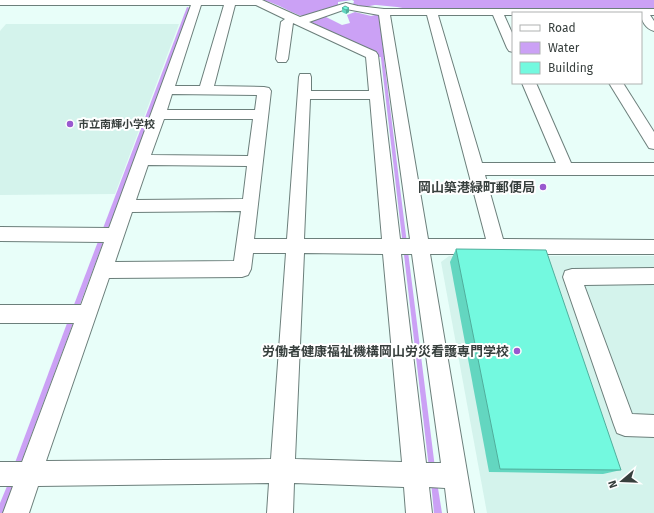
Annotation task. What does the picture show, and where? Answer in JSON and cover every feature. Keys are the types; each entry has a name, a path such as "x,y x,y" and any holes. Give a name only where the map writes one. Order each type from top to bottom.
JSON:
{"street":[{"path":"2,7 13,1 258,2 304,18 382,62 434,476 420,513"},
{"path":"16,513 14,474 78,314 102,270 107,235 125,206 197,2"},
{"path":"206,90 230,2"},
{"path":"282,59 287,22 346,6 353,9 384,12 497,12 569,9 654,12"},
{"path":"384,12 382,62 376,94 406,247 434,476 461,513"},
{"path":"432,12 496,246"},
{"path":"497,12 512,46"},
{"path":"642,13 654,28"},
{"path":"529,84 566,168"},
{"path":"617,84 654,144"},
{"path":"280,513 281,471 296,246 304,86 376,94"},
{"path":"102,270 242,269 264,91 167,90"},
{"path":"158,114 261,115"},
{"path":"142,160 256,161"},
{"path":"476,169 654,169"},
{"path":"125,206 250,205"},
{"path":"0,234 107,235"},
{"path":"245,246 654,247"},
{"path":"654,276 572,277 625,425 654,426"},
{"path":"0,314 78,314"},
{"path":"14,474 281,471 434,476"}],"shaded area":[{"path":"6,24 179,24 115,194 0,195 0,31"},
{"path":"449,256 654,256 654,513 487,513 441,262"}],"water":[{"path":"260,0 352,0 338,2 338,5 317,11 311,15 314,17 326,17 342,25 350,23 347,15 355,12 371,16 379,14 384,57 379,57 378,54 311,22 312,18 298,15 273,3"},
{"path":"352,0 403,0 412,3 411,5 384,3 365,7 353,5 354,1"}],"building":[{"path":"345,6 349,8 346,10 342,8"},
{"path":"456,249 546,250 621,470 500,469"}],"waterway":[{"path":"372,0 397,1 419,5 654,6"},
{"path":"75,310 188,8"},
{"path":"381,51 432,468"},
{"path":"16,468 72,318"},
{"path":"0,512 12,481"},
{"path":"434,482 438,513"}],"place":[{"name":"市立南輝小学校","path":"70,124"},
{"name":"岡山築港緑町郵便局","path":"543,187"},
{"name":"労働者健康福祉機構岡山労災看護専門学校","path":"517,351"}]}
